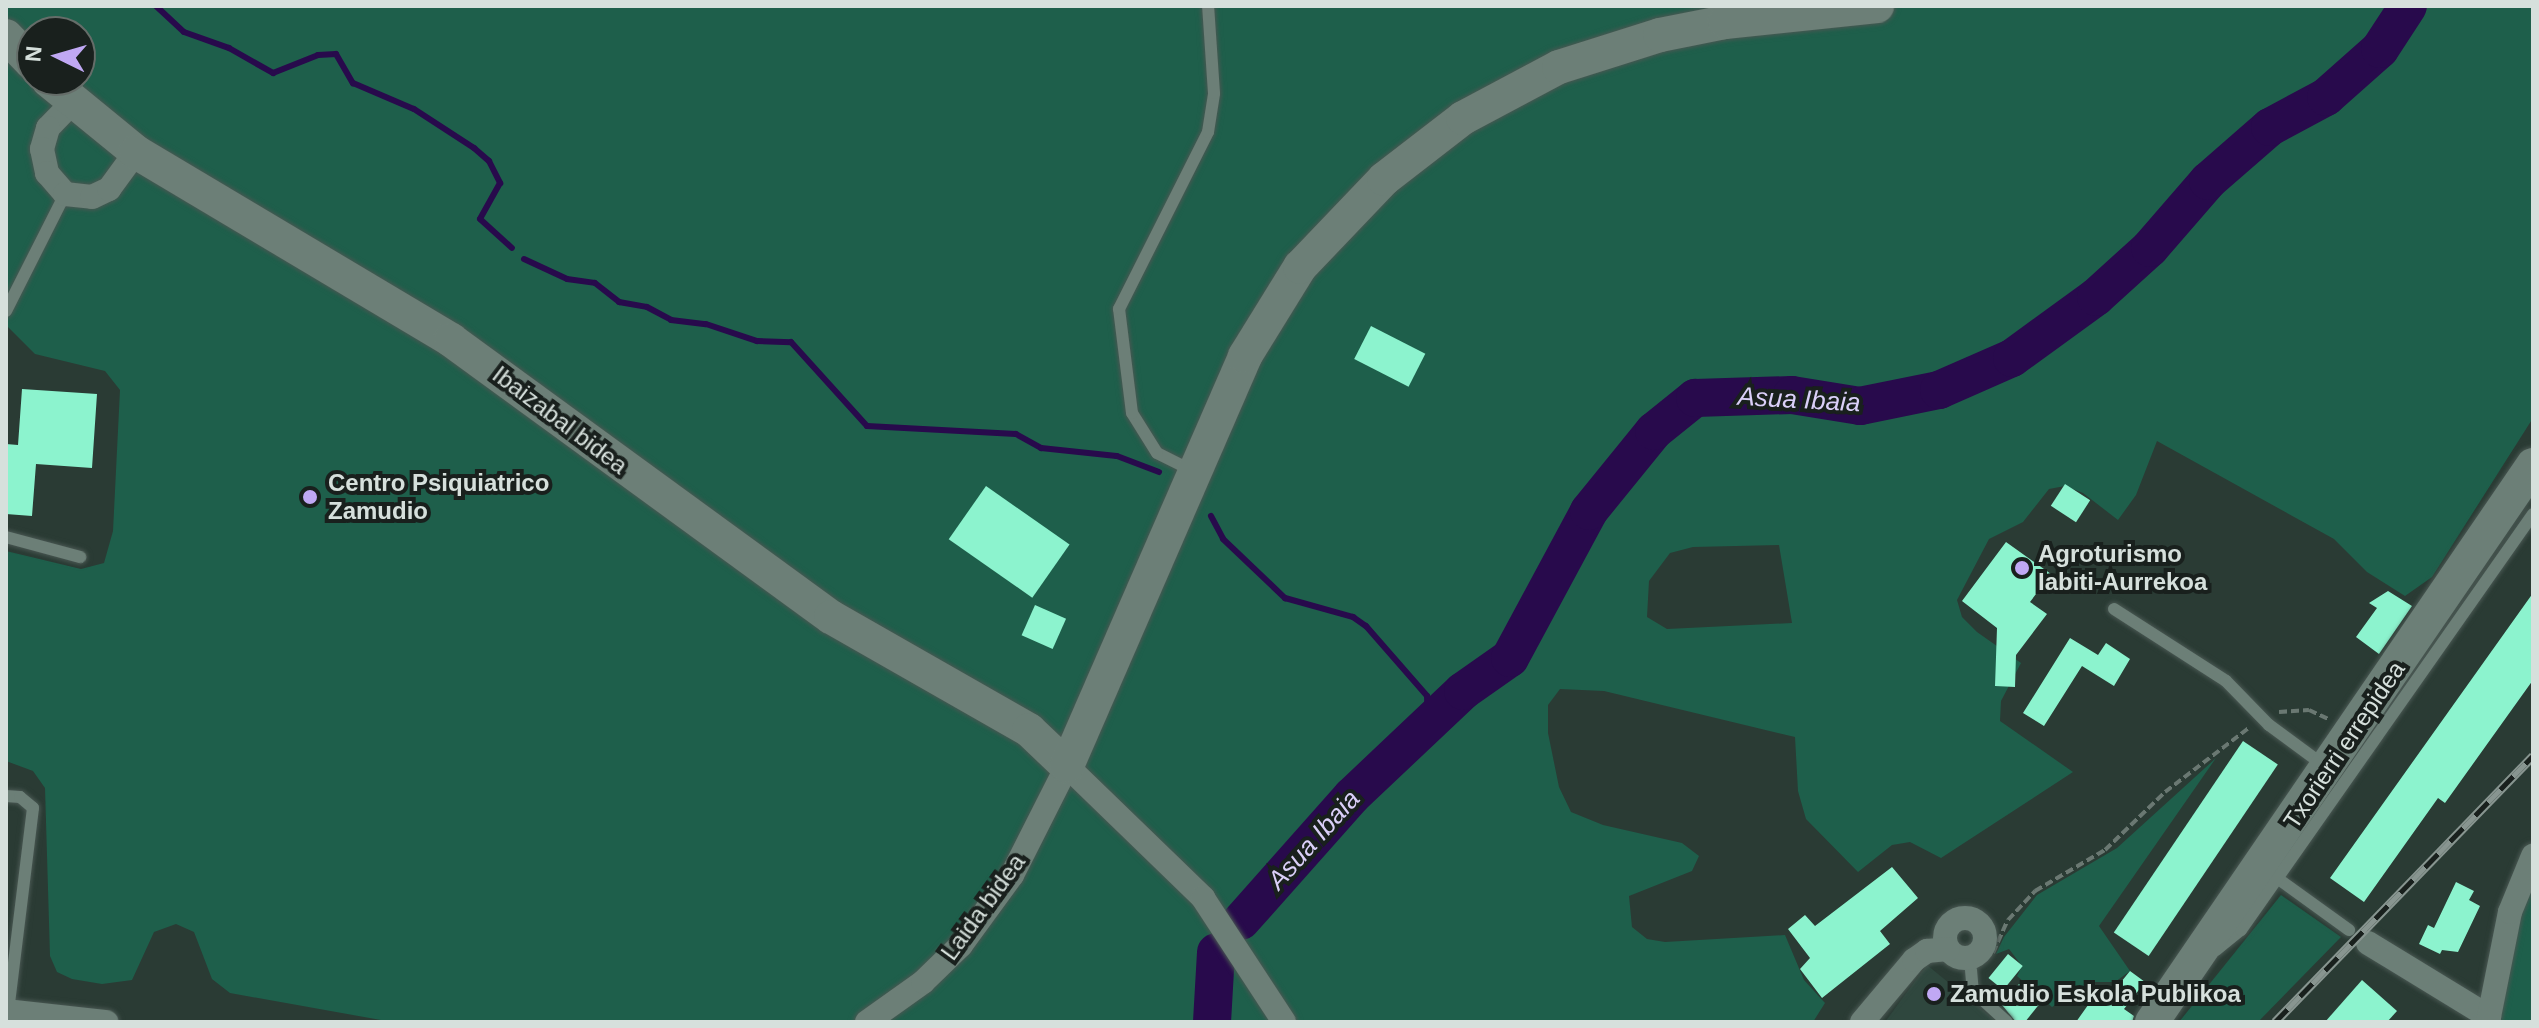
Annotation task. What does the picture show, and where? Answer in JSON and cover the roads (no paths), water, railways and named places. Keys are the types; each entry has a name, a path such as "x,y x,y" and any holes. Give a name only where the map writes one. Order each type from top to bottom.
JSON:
{"street":[{"path":"1284,1022 1203,898 1067,766 1245,356 1300,267 1384,179 1463,118 1559,67 1660,35 1725,22 1877,6"},
{"path":"59,96 42,149 47,173 65,194 92,197 109,189 136,152"},
{"name":"Ibaizabal bidea","path":"65,96 136,152 451,340 819,609 1029,730 1067,766"},
{"name":"Txorierri errepidea","path":"2152,1022 2328,769 2533,465"},
{"name":"Laida bidea","path":"867,1022 923,982 961,945 1012,875 1067,766"},
{"path":"2359,936 2488,1020 2510,912 2533,856"},
{"path":"1862,1022 1894,978 1927,951 1948,949"},
{"path":"7,1012 106,1022"}],"lane":[{"path":"1196,472 1157,453 1132,413 1119,309 1208,132 1214,93 1208,6"},
{"path":"6,311 65,194"},
{"path":"2192,965 2241,930 2533,514"},
{"path":"6,537 80,557"},
{"path":"2114,609 2226,681 2263,718 2328,769"},
{"path":"6,796 20,797 33,808 7,1012"},
{"path":"2277,878 2359,936"},
{"path":"1971,970 1973,991 2007,1022"}],"waterway":[{"path":"156,6 184,32 229,48 273,73 318,55 336,54 353,83 414,109 489,161 500,183 480,219 512,248"},
{"name":"Asua Ibaia","path":"1241,921 1352,796 1463,691 1510,658 1589,511 1654,431 1695,398 1792,395 1860,406 1939,390 2012,358 2096,297 2150,248 2208,181 2270,127 2326,97 2380,49 2408,6"},
{"path":"524,259 567,279 595,283 619,302 647,307 671,320 706,324 757,341 791,342 867,426 1016,434 1041,448 1117,456 1159,472"},
{"path":"1211,516 1223,539 1285,598 1353,617 1366,626 1427,696 1428,727"},
{"name":"Asua Ibaia","path":"1212,1022 1216,952"}],"railway":[{"path":"2275,1022 2533,756"}],"place":[{"name":"Centro Psiquiatrico Zamudio","path":"310,497"},
{"name":"Agroturismo Iabiti-Aurrekoa","path":"2022,568"},
{"name":"Zamudio Eskola Publikoa","path":"1934,994"}]}
